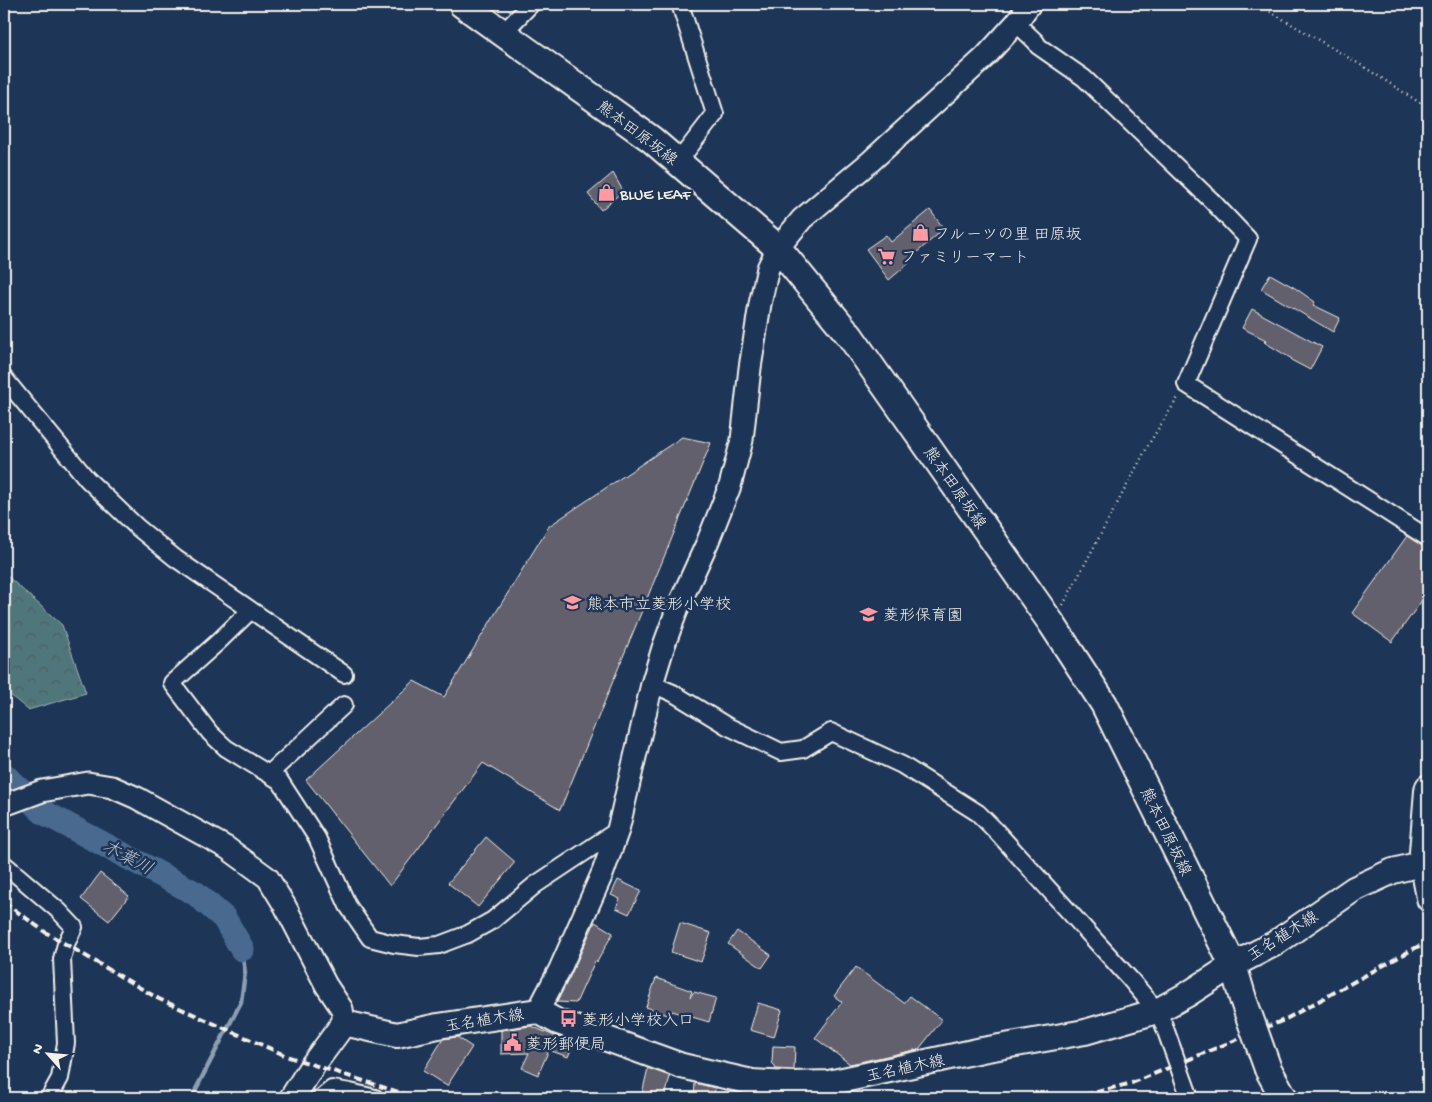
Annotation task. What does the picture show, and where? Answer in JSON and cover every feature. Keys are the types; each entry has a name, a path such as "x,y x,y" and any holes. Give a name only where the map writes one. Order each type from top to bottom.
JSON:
{"main road":[{"name":"熊本田原坂線","path":"477,8 502,33 652,139 778,248 850,336 1052,624 1104,704 1234,965 1243,1000 1268,1069 1284,1098"},
{"path":"1421,864 1428,787"},
{"name":"玉名植木線","path":"344,1023 397,1035 438,1026 538,1011 558,1022 682,1066 752,1082 790,1084 829,1083 982,1050 1160,1017 1188,994 1234,965 1274,944 1354,889 1393,871 1421,864"},
{"path":"292,1098 344,1023"}],"street":[{"path":"502,33 530,4"},
{"path":"678,162 715,114 680,4"},
{"path":"538,1011 583,919 603,872 618,830 652,684 663,648 678,607 708,541 730,486 742,440 750,368 768,268 778,248 802,219 871,161 985,57 1016,23 1030,4"},
{"path":"1016,23 1038,46 1084,78 1248,239 1186,384 1428,538"},
{"path":"4,378 87,479 137,527 175,558 344,674"},
{"path":"251,610 172,683 210,733 226,748 280,781 317,838 348,906 370,938 394,944 419,946 440,945 468,934 493,920 535,885 618,830"},
{"path":"652,684 673,693 728,726 781,752 803,749 831,732 902,765 978,814 996,831 1130,979 1160,1017 1190,1098"},
{"path":"269,774 344,705"},
{"path":"4,805 42,791 88,783 112,787 137,798 227,848 268,878 285,906 326,985 342,1009 344,1023"},
{"path":"4,864 74,927 66,944 62,959 66,1043 60,1078 49,1098"},
{"path":"1421,864 1428,900"},
{"path":"321,1098 332,1089 375,1098"}],"path":[{"path":"1258,4 1361,64 1428,108"},
{"path":"1052,624 1150,442 1186,384"}],"green space":[{"path":"4,573 62,625 86,693 28,710 4,690"}],"building":[{"name":"BLUE LEAF","path":"613,173 623,191 601,210 588,194"},
{"path":"930,210 944,229 907,261 909,263 889,280 866,249 886,235 891,242"},
{"path":"1270,274 1315,302 1313,305 1340,318 1333,332 1261,289"},
{"path":"1252,309 1322,347 1310,370 1264,342 1266,340 1242,328"},
{"name":"熊本市立菱形小学校","path":"682,437 711,443 560,810 483,763 390,886 306,780 414,681 444,697 549,526"},
{"path":"1407,536 1428,550 1428,592 1392,642 1352,613"},
{"path":"486,837 515,862 478,907 448,883"},
{"path":"100,873 129,896 109,921 81,899"},
{"path":"618,880 641,891 629,914 616,908 620,899 611,895"},
{"path":"595,922 613,933 597,962 595,961 576,1003 557,1002 571,974"},
{"path":"680,923 711,933 701,962 671,952"},
{"path":"737,931 771,955 762,968 728,944"},
{"path":"856,967 904,1003 910,996 942,1020 919,1049 850,1064 815,1038 842,1002 834,996"},
{"path":"656,978 692,991 690,997 694,992 716,998 709,1022 672,1011 670,1016 646,1007"},
{"path":"758,1003 782,1010 774,1037 750,1030"},
{"path":"531,1026 574,1042 568,1057 549,1050 538,1075 522,1068 529,1053 501,1054 501,1030"},
{"path":"457,1037 472,1047 447,1086 423,1071 443,1039"},
{"path":"773,1046 795,1047 794,1070 776,1069 772,1062"},
{"path":"648,1068 670,1076 665,1098 641,1098"},
{"path":"695,1083 715,1088 714,1098 694,1098"}],"waterway":[{"name":"木葉川","path":"4,775 43,812 195,893 224,918 242,949"},
{"path":"193,1098 241,1002 245,973 242,949"}],"railway":[{"path":"4,902 45,932 159,999 289,1057 417,1098"},
{"path":"1073,1098 1132,1083 1284,1020 1428,940"}],"place":[{"name":"BLUE LEAF","path":"606,193"},
{"name":"フルーツの里 田原坂","path":"920,233"},
{"name":"ファミリーマート","path":"887,256"},
{"name":"熊本市立菱形小学校","path":"573,603"},
{"name":"菱形保育園","path":"869,614"},
{"name":"菱形小学校入口","path":"568,1019"},
{"name":"菱形郵便局","path":"512,1043"}]}
